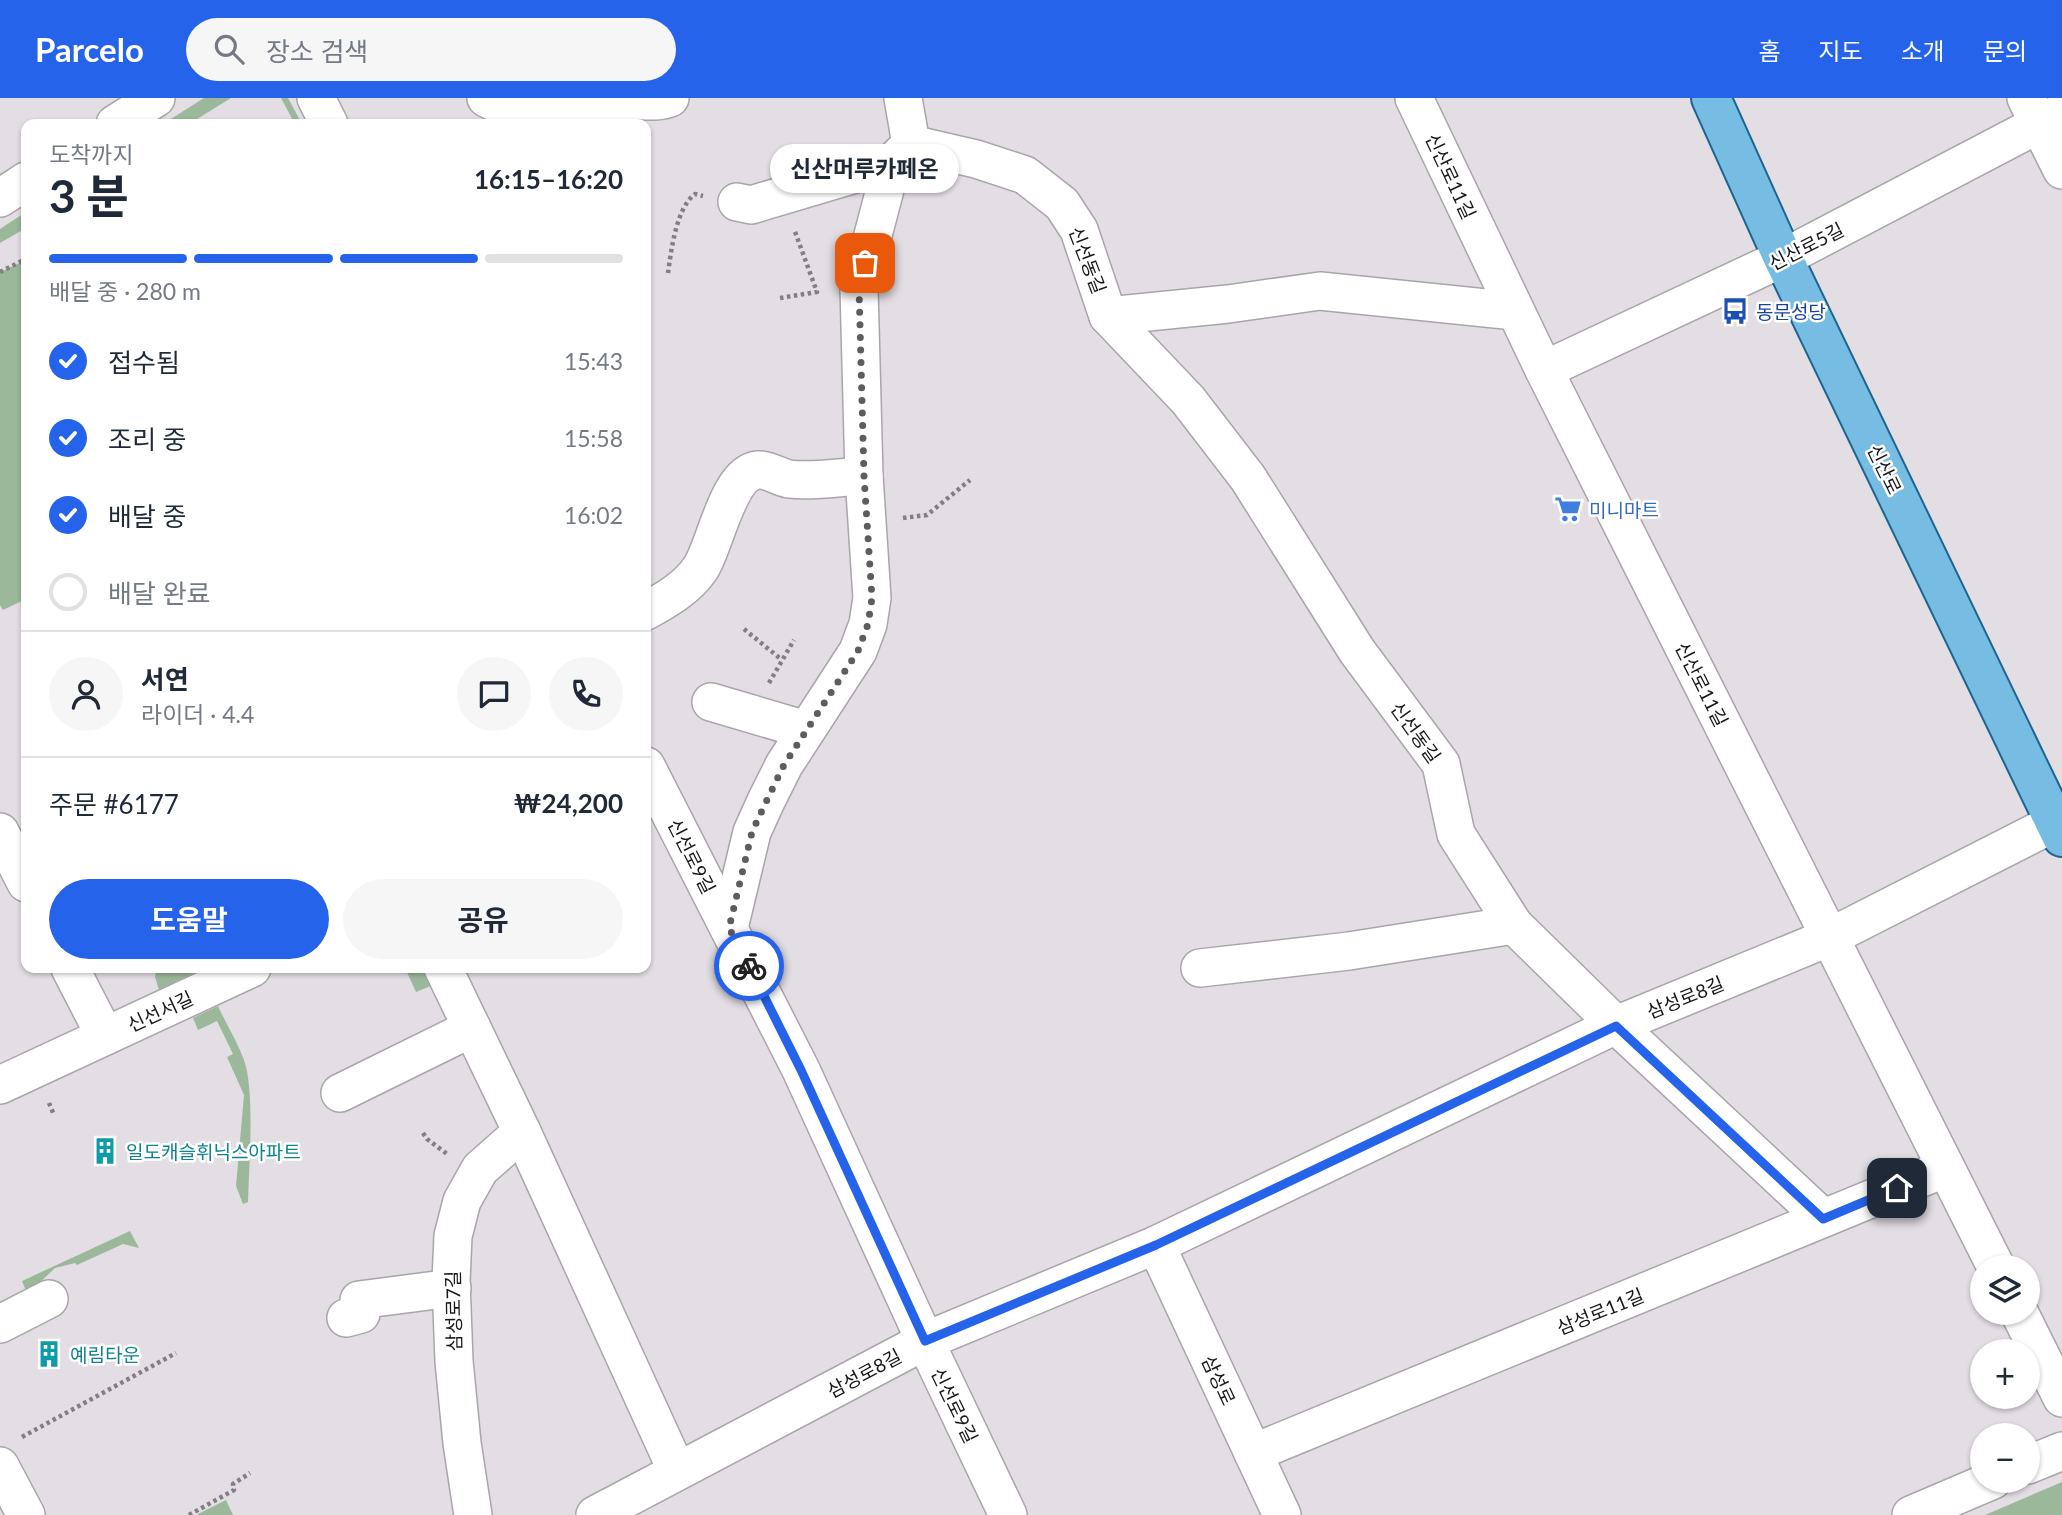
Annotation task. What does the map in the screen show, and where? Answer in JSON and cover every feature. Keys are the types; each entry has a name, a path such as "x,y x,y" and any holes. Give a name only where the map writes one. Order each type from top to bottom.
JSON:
{"main road":[{"name":"신산로","path":"1711,98 1783,258 2060,826"}],"street":[{"path":"123,119 156,98"},
{"path":"316,98 326,119"},
{"path":"486,98 499,105 532,113 558,112 646,99"},
{"path":"729,928 752,832 784,765 858,651 868,624 872,598 864,476 859,288 902,154 903,98"},
{"name":"신산로11길","path":"1414,98 1544,370 1990,1255"},
{"path":"2042,112 2062,170"},
{"name":"신산로5길","path":"1544,370 1783,258 2042,112"},
{"path":"737,202 751,205 902,154"},
{"name":"신선동길","path":"902,154 976,159 1025,175 1062,204 1079,230 1108,316 1188,400 1248,478 1357,651 1441,764 1456,834 1514,925 1616,1026 1823,1219"},
{"path":"0,198 21,184"},
{"name":"신선동길","path":"1108,316 1228,304 1320,291 1515,311"},
{"path":"651,608 673,596 701,569 731,495 751,472 763,470 796,479 864,476"},
{"path":"711,702 806,730"},
{"name":"신선로9길","path":"651,782 801,1070 1008,1515"},
{"name":"삼성로8길","path":"606,1512 677,1471 925,1341 1156,1245 1616,1026 1830,937 2060,826"},
{"path":"0,832 21,873"},
{"path":"1200,968 1349,951 1514,925"},
{"name":"신선서길","path":"73,973 105,1036"},
{"name":"신선서길","path":"0,1085 241,973"},
{"path":"445,973 522,1132 677,1471"},
{"path":"349,1096 472,1028"},
{"name":"삼성로7길","path":"473,1515 462,1443 454,1361 453,1236 462,1200 480,1168 522,1132"},
{"name":"삼성로11길","path":"1253,1453 1946,1168"},
{"name":"삼성로","path":"1156,1245 1282,1515"},
{"path":"346,1318 361,1314 359,1300 452,1288"},
{"path":"0,1324 49,1299"},
{"path":"2026,1325 2062,1398"},
{"path":"2040,1460 2062,1451"},
{"path":"7,1454 26,1515"},
{"path":"1911,1515 1970,1490"}],"path":[{"path":"668,273 674,237 689,199 695,194 737,202"},
{"path":"780,298 817,292 792,224"},
{"path":"0,272 21,262"},
{"path":"921,516 927,515 970,480"},
{"path":"744,629 782,660"},
{"path":"763,692 794,640"},
{"path":"7,1454 176,1353"},
{"path":"189,1515 233,1490 233,1484 250,1473"}],"green space":[{"path":"204,98 231,98 197,119 171,119"},
{"path":"281,98 288,98 299,119 292,119"},
{"path":"21,215 21,231 0,243 0,229"},
{"path":"21,262 21,601 3,610 0,605 0,272"},
{"path":"156,973 194,973 159,990"},
{"path":"407,973 427,973 433,985 416,992"},
{"path":"218,1006 244,1060 247,1074 250,1149 248,1202 243,1204 236,1186 244,1095 227,1057 233,1054 217,1021 198,1030 193,1018"},
{"path":"130,1231 139,1248 123,1244 77,1265 75,1263 55,1268 17,1304 27,1293 22,1281"},
{"path":"2062,1482 2062,1515 1985,1515 2040,1493"},
{"path":"226,1500 233,1515 197,1515 200,1513"}],"way so far":[{"path":"749,966 729,928 752,832 784,765 858,651 868,624 872,598 864,476 859,288 865,263"}],"place":[{"name":"신산머루카페온","path":"865,263"},
{"name":"동문성당","path":"1735,311"},
{"name":"미니마트","path":"1568,509"},
{"name":"일도캐슬휘닉스아파트","path":"105,1151"},
{"name":"예림타운","path":"49,1354"}],"route":[{"path":"749,966 801,1070 925,1341 1156,1245 1616,1026 1823,1219 1897,1188"}]}
